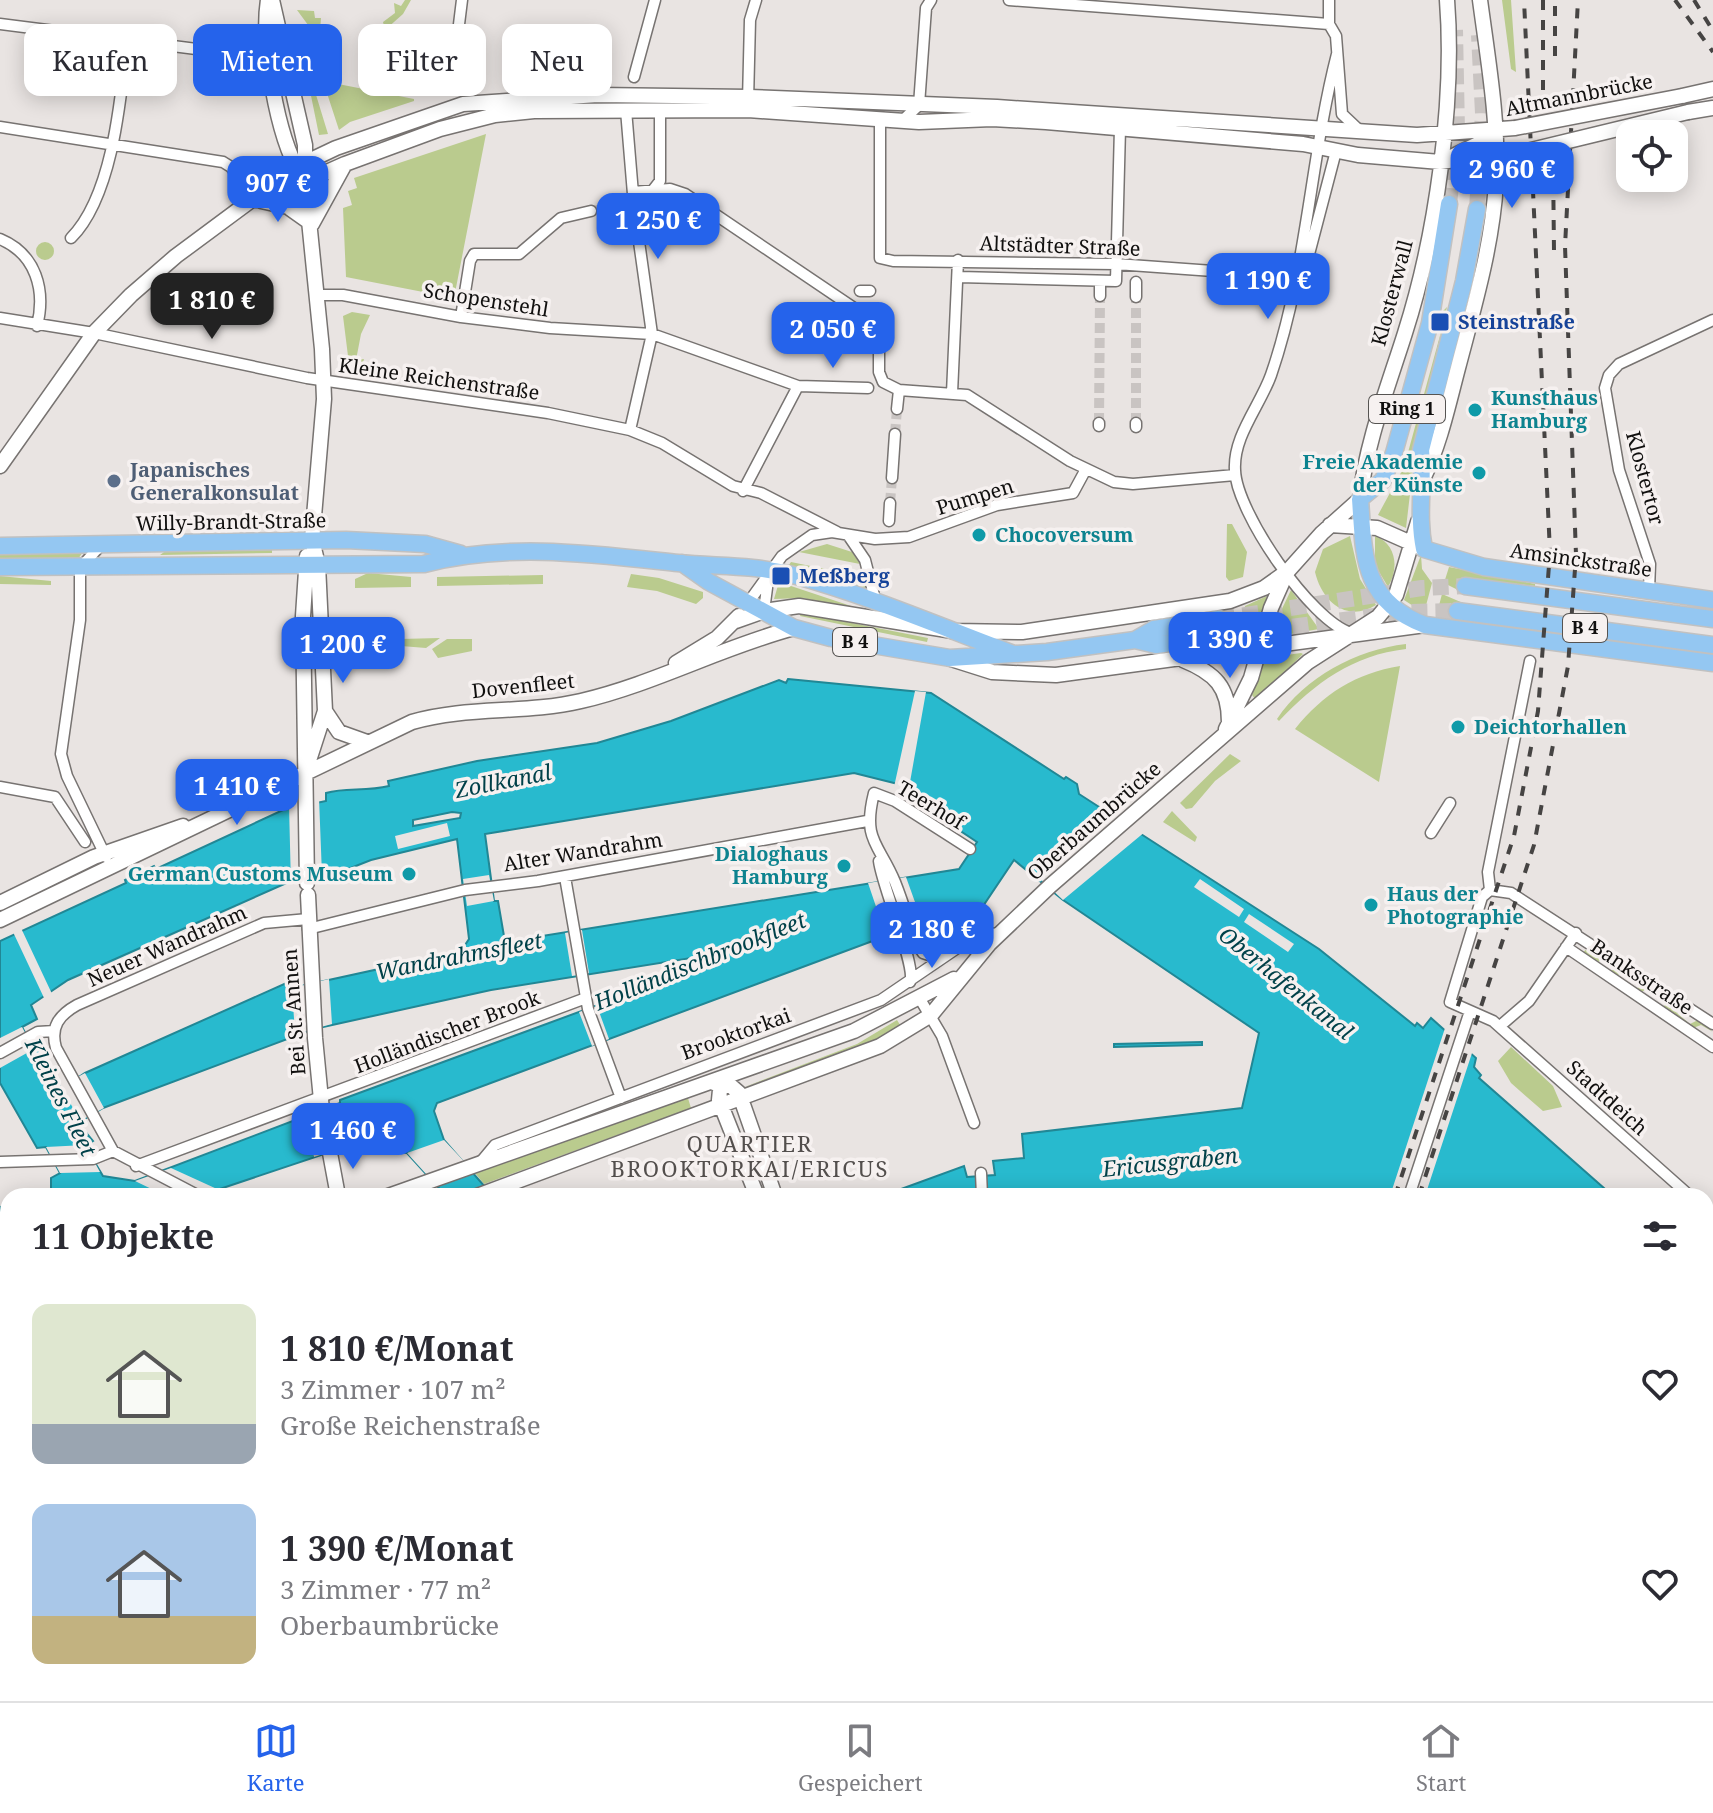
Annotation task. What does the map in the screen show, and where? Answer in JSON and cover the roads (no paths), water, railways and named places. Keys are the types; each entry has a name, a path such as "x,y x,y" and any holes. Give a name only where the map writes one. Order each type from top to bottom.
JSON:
{"main road":[{"path":"270,0 300,118 301,164"},
{"path":"265,24 270,0"},
{"name":"Ring 1","path":"1447,0 1447,134 1458,152"},
{"name":"Ring 1","path":"1423,479 1436,454 1483,273 1493,210 1495,133 1480,0"},
{"name":"Altmannbrücke","path":"1447,134 1495,133 1713,89"},
{"path":"626,110 634,95"},
{"path":"634,95 660,110"},
{"path":"0,466 94,333 157,271 301,164 463,104 634,95 748,103 901,122 992,119 1120,134 1319,146 1336,151 1440,162 1495,133"},
{"path":"279,96 301,164 312,224 325,381 312,540 304,776"},
{"path":"256,200 451,126 495,115 660,110 748,103 919,105 1360,132 1447,134"},
{"name":"Altmannbrücke","path":"1440,162 1495,158 1713,108"},
{"name":"Klosterwall","path":"1360,499 1367,460 1422,267 1447,134"},
{"path":"1458,152 1475,160"},
{"path":"312,224 345,164"},
{"path":"256,200 288,207 312,224"},
{"name":"Ring 1","path":"1360,499 1383,480 1426,339 1449,204"},
{"name":"Ring 1","path":"1423,479 1421,450 1464,281 1477,209"},
{"path":"1355,634 1390,604 1419,546 1418,521 1423,479"},
{"path":"1287,572 1330,525 1360,499"},
{"path":"1360,499 1369,574 1390,604 1406,617 1425,625 1708,664"},
{"path":"1330,525 1362,525 1419,546"},
{"name":"Willy-Brandt-Straße","path":"0,546 312,540 425,544 462,554"},
{"name":"Amsinckstraße","path":"1419,546 1444,557 1484,567 1713,600"},
{"name":"Willy-Brandt-Straße","path":"0,567 424,564 462,554 601,554 682,563 736,564 771,570 876,603 1011,653"},
{"name":"Willy-Brandt-Straße","path":"682,563 794,628 950,658 975,669 1032,677 1259,650 1425,625"},
{"path":"304,776 325,711 311,565"},
{"name":"Willy-Brandt-Straße","path":"764,611 799,606 953,631 1045,630 1210,605 1251,594 1287,572"},
{"name":"Oberbaumbrücke","path":"1222,736 1245,695 1271,608 1287,572"},
{"name":"Amsinckstraße","path":"1465,586 1713,619"},
{"name":"Dovenfleet","path":"659,674 717,638 736,621 748,603"},
{"name":"Dovenfleet","path":"736,621 764,611"},
{"name":"B 4","path":"1457,611 1713,645"},
{"name":"Willy-Brandt-Straße","path":"950,658 1135,640 1154,629 1220,627"},
{"name":"Dovenfleet","path":"203,820 304,776 367,742 425,718 552,707 594,698 794,628"},
{"name":"Oberbaumbrücke","path":"931,1015 962,974 1050,886 1308,662 1355,634"},
{"path":"1183,660 1208,672 1224,687 1229,722"},
{"path":"325,711 339,732 367,742"},
{"name":"Bei St. Annen","path":"304,776 310,983 322,1104 337,1188"},
{"path":"0,903 105,852 203,820"},
{"path":"0,920 157,847 203,820"},
{"name":"Oberbaumbrücke","path":"920,999 962,974"},
{"name":"Brooktorkai","path":"410,1188 738,1074 854,1031 920,999"},
{"path":"500,1188 880,1046 931,1015"},
{"path":"738,1074 724,1084 719,1095 720,1106 754,1188"},
{"path":"705,1084 724,1084 736,1089 772,1188"}],"street":[{"path":"459,24 462,0"},
{"path":"634,77 655,0"},
{"path":"748,103 750,20 756,0"},
{"path":"901,122 919,105 926,8 931,0"},
{"path":"1009,0 1329,24"},
{"path":"1329,0 1329,24 1336,36 1342,114 1360,132"},
{"path":"0,24 24,27"},
{"path":"1337,54 1297,277 1272,372 1237,445 1235,475 1249,510 1287,572 1320,615 1342,630 1355,634"},
{"path":"71,238 85,218 114,145 120,96"},
{"path":"626,110 634,206 652,334 630,430"},
{"path":"653,190 660,181 660,110"},
{"name":"Altstädter Straße","path":"880,120 880,258 893,261 1116,264 1297,277"},
{"path":"0,127 223,162 231,167 256,200"},
{"path":"1116,264 1120,134"},
{"path":"1297,277 1308,258 1336,151"},
{"path":"633,192 653,190 685,194 879,325 879,372 883,382 899,390 967,395 1086,469 1123,484 1235,475"},
{"path":"616,208 634,206"},
{"path":"461,317 470,261 474,254 519,254 561,218 591,211"},
{"path":"0,239 28,260 39,287 37,326"},
{"path":"952,393 959,277 963,260"},
{"name":"Altstädter Straße","path":"959,277 1116,281 1116,264"},
{"path":"1239,290 1240,273"},
{"path":"1100,281 1100,296"},
{"path":"1136,282 1136,297"},
{"name":"Schopenstehl","path":"317,295 343,295 461,317 550,328 652,334 798,386 868,388"},
{"name":"Kleine Reichenstraße","path":"0,318 94,333 325,381 548,413 630,430 662,443 743,491 761,493 843,534"},
{"name":"Klostertor","path":"1649,590 1648,552 1619,470 1605,388 1609,375 1619,364 1713,320"},
{"path":"743,491 798,386"},
{"path":"897,409 899,390"},
{"path":"892,478 895,434"},
{"name":"Pumpen","path":"843,534 875,539 909,537 997,505 1073,493 1086,469"},
{"path":"889,521 890,503"},
{"path":"748,603 795,543 812,535 843,534 865,560 876,603"},
{"path":"98,875 105,865 105,852 67,776 61,754 80,620 80,568 103,544"},
{"path":"764,611 771,570"},
{"path":"1490,890 1488,872 1530,661"},
{"path":"55,797 67,776"},
{"path":"0,787 55,797 85,842"},
{"name":"Teerhof","path":"867,821 874,793 895,801 970,849"},
{"path":"1431,833 1450,803"},
{"path":"867,821 879,856 894,879 912,932 923,953 941,959"},
{"name":"Alter Wandrahm","path":"308,924 491,885 565,877 867,821"},
{"path":"879,856 881,881 912,971 909,984"},
{"path":"565,877 587,1004 621,1098"},
{"name":"Banksstraße","path":"1490,890 1507,890 1713,1024"},
{"name":"Stadtdeich","path":"1490,890 1482,897 1453,982 1449,997 1453,1006 1500,1026 1681,1188"},
{"name":"Neuer Wandrahm","path":"54,1031 59,1019 68,1010 264,923 308,924"},
{"name":"Brooktorkai","path":"475,1165 495,1145 881,1000 909,984 975,936 1000,933"},
{"name":"Banksstraße","path":"1576,933 1566,947 1713,1047"},
{"path":"1500,1026 1529,1001 1566,947"},
{"path":"920,999 942,1036 974,1123"},
{"name":"Holländischer Brook","path":"136,1166 322,1104 587,1004"},
{"path":"1412,1188 1470,1011"},
{"path":"0,1053 28,1038 54,1031 56,1048 113,1151 181,1188"},
{"path":"0,1162 93,1159 113,1151"},
{"path":"981,1173 982,1188"}],"water":[{"path":"779,680 931,693 1064,779 1066,777 1077,784 1079,794 1319,949 1415,1026 1417,1023 1423,1028 1431,1018 1476,1058 1474,1067 1481,1075 1479,1078 1604,1188 904,1188 964,1166 967,1177 995,1175 993,1161 1024,1158 1022,1134 1242,1108 1259,1033 1063,900 1014,860 977,915 886,936 437,1103 434,1111 444,1140 486,1188 439,1188 407,1153 370,1153 348,1146 223,1188 51,1188 51,1178 60,1173 46,1147 37,1148 0,1083 0,941 126,883 125,880 154,866 156,869 283,810 326,801 326,793 380,788 389,786 388,781 477,761 597,743 671,721","holes":["854,773 910,787 909,797 977,842 959,869 505,942 498,901 494,901 485,834","461,813 460,818 413,826 413,820","457,839 469,939 461,951 292,988 291,981 85,1073 61,1089 40,1046 34,1049 22,1027 37,1019 31,1005 68,980 291,881 322,871 338,873 371,860","697,957 701,967 340,1100 340,1103 135,1181 103,1176 85,1146 93,1141 78,1123 103,1108 314,1029 491,990"]},
{"path":"1202,1042 1202,1045 1114,1047 1114,1044"}],"tunnel":[{"path":"1449,204 1457,131 1455,30"},
{"path":"1477,209 1483,113 1479,35"},
{"path":"591,211 616,208"},
{"path":"1099,423 1100,296"},
{"path":"1136,297 1136,423"},
{"path":"895,434 897,409"},
{"path":"890,503 892,478"},
{"path":"1219,619 1422,588 1465,586"},
{"path":"1221,636 1405,612 1457,611"}],"railway":[{"path":"1398,1188 1514,836 1538,711 1550,552 1524,0"},
{"path":"1543,0 1543,176"},
{"path":"1555,0 1555,56"},
{"path":"1422,1188 1534,845 1568,666 1576,555 1565,246 1578,0"},
{"path":"1675,0 1713,52"},
{"path":"1694,0 1713,31"},
{"path":"1553,160 1554,252"}],"place":[{"name":"Steinstraße","path":"1440,322"},
{"name":"Kunsthaus Hamburg","path":"1475,410"},
{"name":"Freie Akademie der Künste","path":"1479,473"},
{"name":"Japanisches Generalkonsulat","path":"114,481"},
{"name":"Chocoversum","path":"979,535"},
{"name":"Meßberg","path":"781,576"},
{"name":"Deichtorhallen","path":"1458,727"},
{"name":"Dialoghaus Hamburg","path":"844,866"},
{"name":"German Customs Museum","path":"409,874"},
{"name":"Haus der Photographie","path":"1371,905"}],"district":[{"name":"QUARTIER BROOKTORKAI/ERICUS","path":"750,1156"}],"water label":[{"name":"Zollkanal","path":"503,781"},
{"name":"Wandrahmsfleet","path":"459,956"},
{"name":"Holländischbrookfleet","path":"700,961"},
{"name":"Oberhafenkanal","path":"1286,983"},
{"name":"Kleines Fleet","path":"61,1097"},
{"name":"Ericusgraben","path":"1170,1162"}]}
